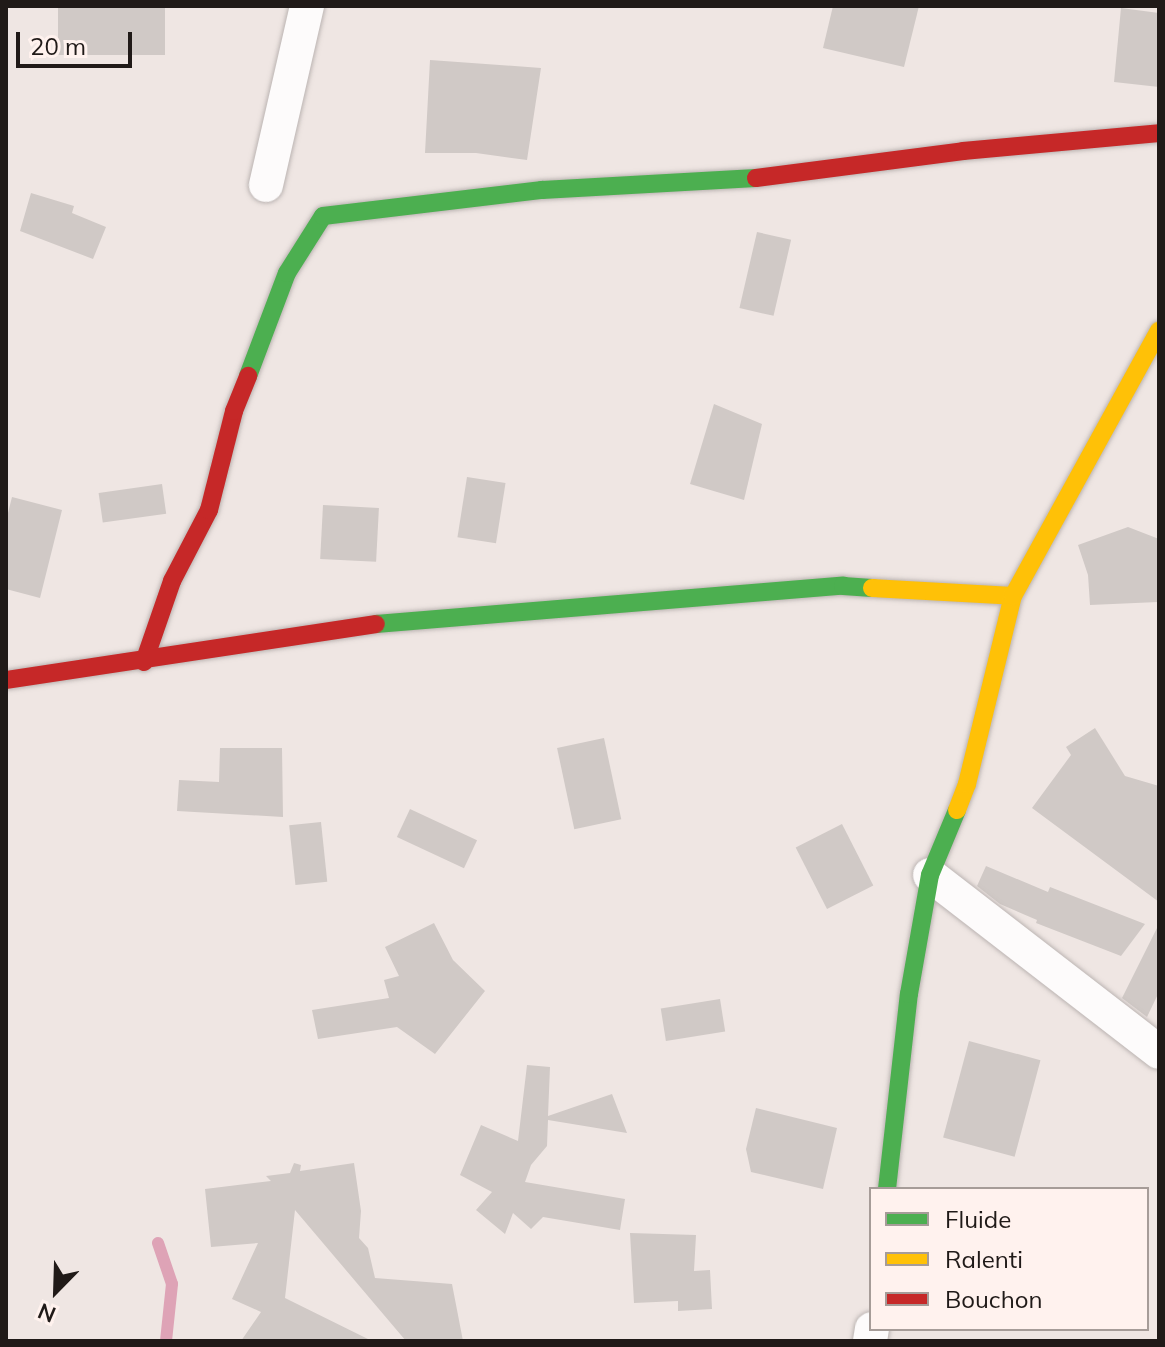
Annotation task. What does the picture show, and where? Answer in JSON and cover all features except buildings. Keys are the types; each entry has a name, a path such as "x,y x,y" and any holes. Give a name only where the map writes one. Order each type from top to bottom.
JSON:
{"street":[{"path":"266,185 307,6"},
{"path":"144,662 172,581 209,510 234,411 287,273 323,216 542,190 719,183 963,151 1159,133"},
{"path":"887,1187 909,994 930,875 967,784 1013,596 1159,330"},
{"path":"6,680 144,662 406,620 843,586 1013,596"},
{"path":"930,875 1159,1052"}],"waterway":[{"path":"158,1243 172,1284 166,1341"}],"traffic: fast":[{"path":"248,376 287,273 323,216 542,190 756,178"},
{"path":"376,624 843,586 872,588"},
{"path":"887,1187 909,994 930,875 957,810"}],"traffic: slow":[{"path":"957,810 967,784 1013,596 1159,330"},
{"path":"872,588 1013,596"}],"traffic: jam":[{"path":"756,178 963,151 1159,133"},
{"path":"144,662 172,581 209,510 234,411 248,376"},
{"path":"6,680 376,624"}]}
